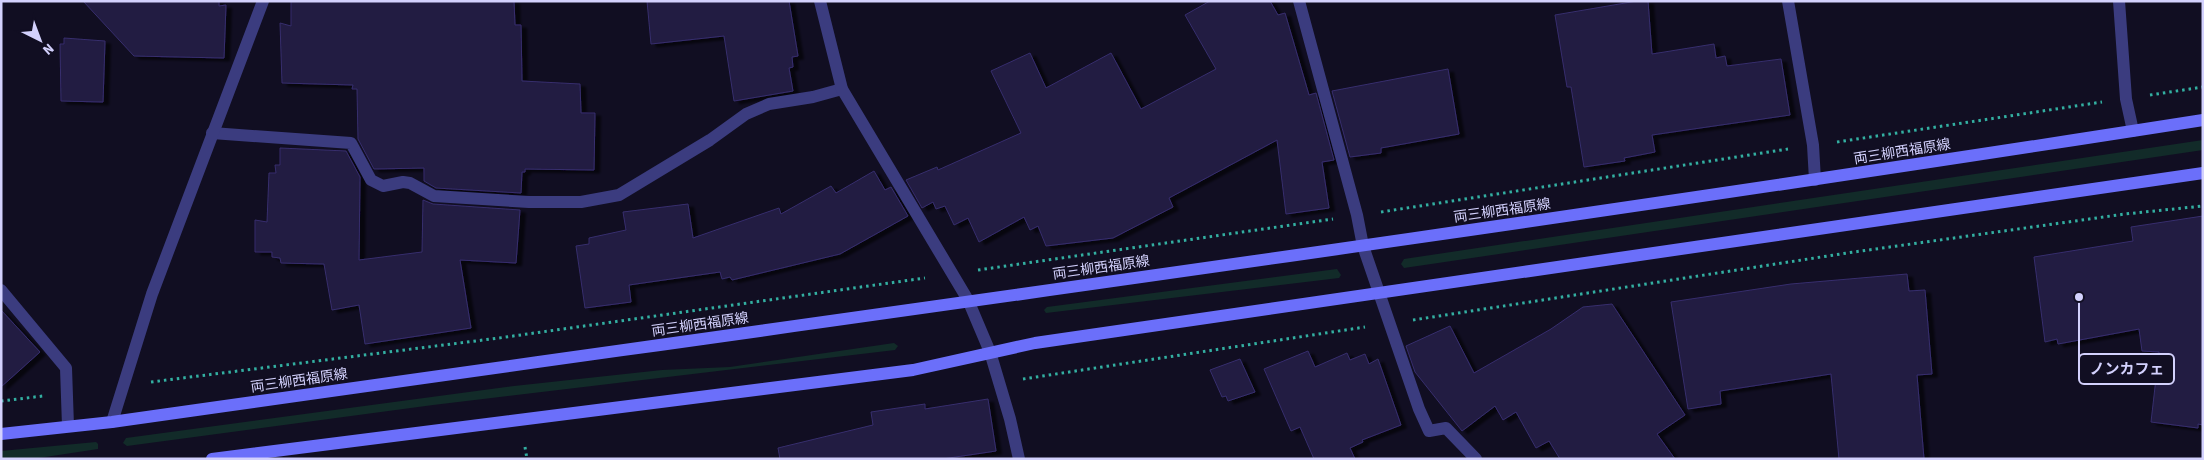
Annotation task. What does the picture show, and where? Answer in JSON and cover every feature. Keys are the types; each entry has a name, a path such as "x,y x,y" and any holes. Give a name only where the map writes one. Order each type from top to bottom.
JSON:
{"main road":[{"name":"両三柳西福原線","path":"1,434 112,422 968,300 1363,246 1815,180 2203,120"},
{"path":"212,459 913,370 990,352 1378,292 2203,173"}],"street":[{"path":"112,422 152,294 263,1"},
{"path":"820,1 842,89 968,300 990,352 1010,418 1019,459"},
{"path":"1299,1 1357,216 1363,246 1419,409 1429,431 1446,428 1476,459"},
{"path":"1788,1 1813,145 1815,180"},
{"path":"2119,1 2126,99 2132,131"},
{"path":"212,133 350,143 371,180 382,186 403,182 410,183 434,196 529,202 581,202 618,195 710,140 746,114 769,104 842,89"},
{"path":"1,290 66,368 68,426"}],"path":[{"path":"2144,96 2203,87"},
{"path":"1836,142 2110,101"},
{"path":"976,270 1357,216 1793,148"},
{"path":"1020,380 1389,323 1588,295 1847,253 2125,214 2203,206"},
{"path":"122,385 499,338 931,277"},
{"path":"1038,371 1039,377"},
{"path":"1,401 67,392"},
{"path":"525,447 528,459"}],"green space":[{"path":"2203,140 2203,150 1404,268 1401,264 1404,259"},
{"path":"1337,269 1341,275 1339,278 1046,313 1044,310 1047,307"},
{"path":"894,343 898,346 895,350 433,405 127,446 123,443 126,438 514,386 662,370 730,367"},
{"path":"96,442 98,449 32,459 1,459 1,451"}],"building":[{"path":"83,1 219,1 219,6 226,5 224,58 134,56"},
{"path":"291,1 514,1 515,25 521,25 522,81 580,84 581,113 595,113 594,170 525,169 525,172 522,172 521,193 436,188 424,181 424,168 374,169 358,139 357,89 352,89 353,85 282,83 280,23 291,26"},
{"path":"647,1 789,1 798,56 792,57 793,67 789,68 793,91 734,101 724,36 651,44"},
{"path":"1210,1 1270,1 1278,15 1285,13 1309,95 1316,93 1334,160 1322,162 1329,208 1286,214 1277,140 1169,198 1173,207 1113,238 1046,246 1038,226 1030,230 1024,217 979,242 968,218 954,225 945,206 936,209 933,202 922,208 906,180 937,167 938,170 1021,133 991,71 1030,53 1046,88 1111,53 1141,109 1216,69 1185,15"},
{"path":"1637,1 1648,1 1652,54 1714,44 1716,58 1725,56 1727,66 1781,59 1790,115 1652,135 1655,152 1624,158 1625,161 1584,167 1571,87 1567,87 1555,15"},
{"path":"64,38 105,41 103,102 61,101 60,44 64,44"},
{"path":"1448,69 1459,134 1381,148 1381,153 1350,157 1332,91"},
{"path":"280,148 346,151 360,177 359,260 422,252 423,200 433,204 520,210 516,263 460,260 471,328 365,344 359,305 332,310 324,264 281,263 280,258 272,257 272,252 255,252 255,220 267,222 269,173 276,173 275,165 280,165"},
{"path":"874,171 885,190 891,187 908,216 840,254 732,280 730,277 722,279 720,272 629,285 631,302 585,308 576,246 589,244 589,238 626,230 623,212 688,204 693,238 779,208 781,214 831,186 836,193"},
{"path":"2203,216 2203,425 2198,424 2198,428 2151,422 2159,352 2142,351 2139,329 2058,344 2057,339 2045,342 2034,257 2133,241 2131,227"},
{"path":"1907,274 1909,291 1925,290 1932,374 1917,375 1924,459 1839,459 1831,374 1720,391 1721,404 1688,409 1671,302 1791,284"},
{"path":"1612,304 1685,415 1657,434 1675,459 1560,459 1549,441 1536,448 1516,412 1503,420 1495,406 1462,431 1415,372 1406,346 1450,326 1474,373 1551,329 1583,307"},
{"path":"1,310 40,352 1,387"},
{"path":"1308,351 1315,367 1347,353 1350,360 1365,354 1369,364 1378,359 1401,425 1362,440 1363,442 1350,448 1355,459 1314,459 1300,427 1291,431 1264,369"},
{"path":"1240,359 1255,392 1228,401 1226,396 1222,397 1210,370"},
{"path":"988,399 996,451 942,459 780,459 778,448 873,425 871,412 925,404 925,409"}],"place":[{"name":"ノンカフェ","path":"2079,297"}]}
